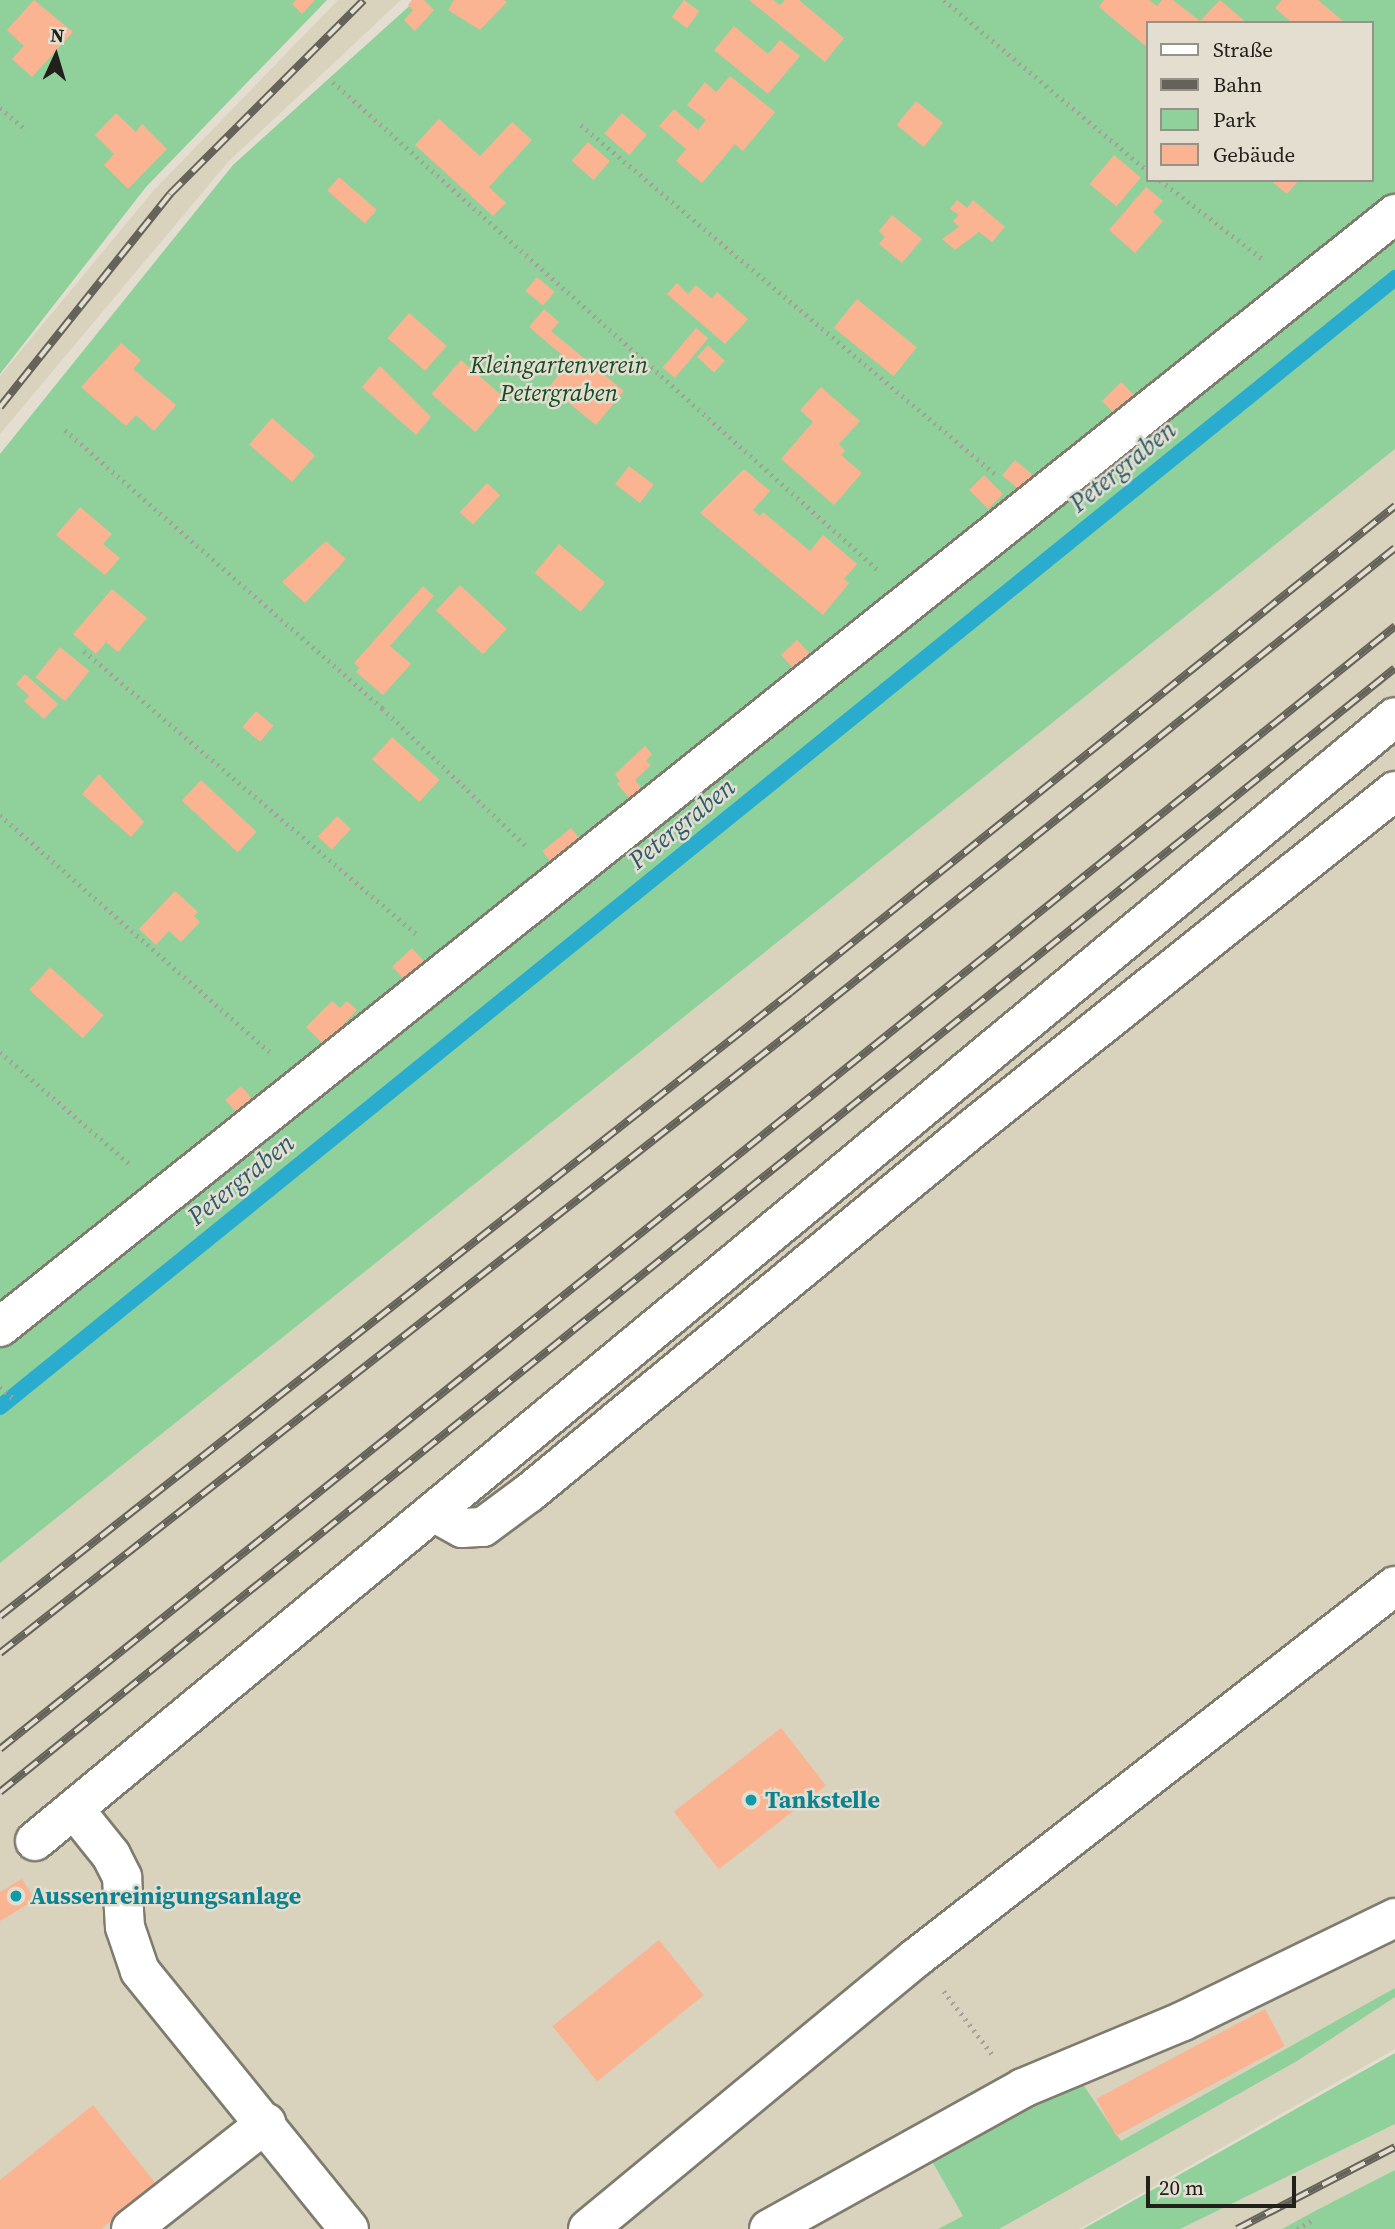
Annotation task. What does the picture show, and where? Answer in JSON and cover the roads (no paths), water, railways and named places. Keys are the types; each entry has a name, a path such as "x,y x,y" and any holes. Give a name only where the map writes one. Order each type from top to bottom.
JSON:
{"lane":[{"path":"0,1327 908,600 1300,293 1395,214"},
{"path":"35,1841 1395,717"},
{"path":"433,1512 462,1528 483,1527 529,1493 984,1119 1395,791"},
{"path":"588,2229 917,1957 1395,1586"},
{"path":"74,1809 111,1855 122,1877 125,1927 140,1971 266,2123 349,2229"},
{"path":"769,2229 1023,2088 1182,2021 1395,1918"},
{"path":"131,2229 266,2123"}],"waterway":[{"name":"Petergraben","path":"0,1407 1395,278"}],"railway":[{"path":"0,407 170,194 364,0"},
{"path":"0,1616 790,993 1395,506"},
{"path":"0,1653 809,1018 1395,548"},
{"path":"0,1749 1395,626"},
{"path":"0,1792 1395,668"},
{"path":"1237,2229 1395,2147"}],"place":[{"name":"Tankstelle","path":"751,1800"},
{"name":"Aussenreinigungsanlage","path":"16,1896"}],"park label":[{"name":"Kleingartenverein Petergraben","path":"559,379"}]}
